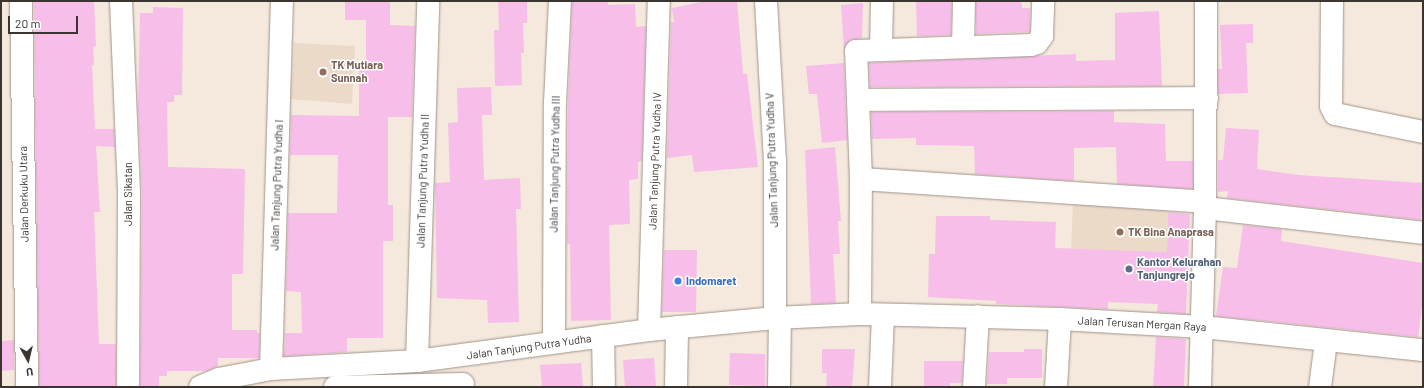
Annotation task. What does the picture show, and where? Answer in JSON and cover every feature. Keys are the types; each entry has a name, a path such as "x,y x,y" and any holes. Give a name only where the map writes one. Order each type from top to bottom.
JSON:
{"street":[{"name":"Jalan Derkuku Utara","path":"21,1 27,387"},
{"name":"Jalan Sikatan","path":"121,1 128,193 128,387"},
{"name":"Jalan Tanjung Putra Yudha I","path":"271,369 282,1"},
{"name":"Jalan Tanjung Putra Yudha II","path":"417,361 428,1"},
{"name":"Jalan Tanjung Putra Yudha III","path":"553,335 555,103 560,1"},
{"name":"Jalan Tanjung Putra Yudha IV","path":"649,325 659,1"},
{"name":"Jalan Tanjung Putra Yudha V","path":"766,1 774,161 779,387"},
{"path":"881,48 882,1"},
{"path":"963,46 964,1"},
{"path":"860,314 861,180 856,51 881,48 1037,43 1042,36 1043,1"},
{"path":"1200,387 1203,327 1207,98 1206,1"},
{"path":"1332,1 1331,106 1335,114 1423,132"},
{"path":"858,100 1207,98"},
{"path":"861,180 1205,205 1423,233"},
{"name":"Jalan Tanjung Putra Yudha","path":"200,387 240,380 271,369 335,380 417,361 462,356 553,335 603,336 649,325 677,327 777,318 860,314"},
{"name":"Jalan Terusan Mergan Raya","path":"860,314 1060,319 1203,327 1326,342 1423,350"},
{"path":"880,387 883,315"},
{"path":"974,387 978,316"},
{"path":"1056,387 1060,319"},
{"path":"676,387 677,327"},
{"path":"603,336 604,387"},
{"path":"1320,387 1326,342"},
{"path":"335,380 463,386 462,356"}],"shaded area":[{"name":"TK Mutiara Sunnah","path":"294,43 355,46 352,104 291,99"},
{"name":"TK Bina Anaprasa","path":"1073,203 1168,208 1167,252 1071,249"}],"building":[{"path":"34,1 94,1 96,46 93,47 94,65 92,65 95,129 114,129 115,147 96,146 100,212 94,212 99,344 116,344 116,387 39,387"},
{"path":"345,1 390,1 390,25 415,26 412,117 388,117 388,205 393,205 393,241 383,241 383,338 347,338 347,352 284,356 285,333 302,333 301,292 286,291 288,213 337,213 338,155 290,155 291,115 359,116 359,64 366,64 366,20 345,20"},
{"path":"498,1 527,1 527,23 523,23 524,53 521,53 522,85 495,86 494,30 499,30"},
{"path":"572,1 608,1 608,5 635,4 636,27 646,26 642,161 638,162 638,179 629,180 630,224 609,225 611,320 571,321 570,244 567,244 568,103"},
{"path":"706,1 737,1 743,74 747,74 758,167 694,172 692,155 667,158 671,22 674,22 672,8"},
{"path":"916,1 952,1 951,35 917,36"},
{"path":"976,1 1021,1 1022,8 1030,8 1030,32 976,34"},
{"path":"863,3 862,38 850,40 844,49 841,5"},
{"path":"153,7 183,8 182,95 174,95 174,102 167,102 168,167 245,169 243,274 232,274 232,330 257,330 257,333 260,333 259,358 218,358 218,366 207,371 167,371 167,376 159,376 159,387 140,387 142,193 138,108 140,13 153,13"},
{"path":"1159,11 1162,86 870,87 869,63 1076,54 1076,61 1115,60 1115,13"},
{"path":"1253,24 1253,43 1246,43 1248,93 1218,94 1218,69 1222,69 1220,25"},
{"path":"844,63 847,140 822,143 817,94 809,94 806,66"},
{"path":"491,87 492,115 482,115 484,180 520,178 521,209 516,209 519,322 488,323 487,300 437,298 435,183 450,182 448,123 458,122 457,88"},
{"path":"1114,111 1114,122 1165,124 1166,161 1193,161 1193,189 1117,184 1116,147 1074,148 1074,181 975,174 974,146 916,145 916,138 872,139 871,112"},
{"path":"1226,128 1259,130 1257,169 1298,175 1423,183 1421,220 1227,198 1228,191 1218,192 1218,160 1223,160"},
{"path":"835,147 841,221 838,221 840,254 833,254 836,303 811,304 805,150"},
{"path":"1168,212 1190,214 1186,314 1157,312 1158,304 1108,302 1108,309 996,304 996,301 928,297 929,254 935,254 936,216 990,216 990,220 1056,222 1055,248 1167,252"},
{"path":"1243,225 1282,229 1281,241 1423,263 1423,299 1418,337 1216,316 1223,267 1237,268"},
{"name":"Indomaret","path":"664,250 697,250 696,312 662,312"},
{"path":"1156,337 1186,339 1184,387 1153,387"},
{"path":"14,340 14,370 1,371 1,341"},
{"path":"822,349 855,349 852,387 826,387 827,373 822,373"},
{"path":"1024,349 1042,349 1042,378 1007,378 1007,384 987,384 989,352 1024,352"},
{"path":"730,353 765,354 765,386 729,385"},
{"path":"654,358 656,387 625,387 623,360"},
{"path":"924,361 963,361 962,383 950,383 950,387 924,387"},
{"path":"581,363 583,387 542,387 540,365"}],"place":[{"name":"TK Mutiara Sunnah","path":"323,72"},
{"name":"TK Bina Anaprasa","path":"1120,232"},
{"name":"Kantor Kelurahan Tanjungrejo","path":"1129,269"},
{"name":"Indomaret","path":"678,281"}]}
